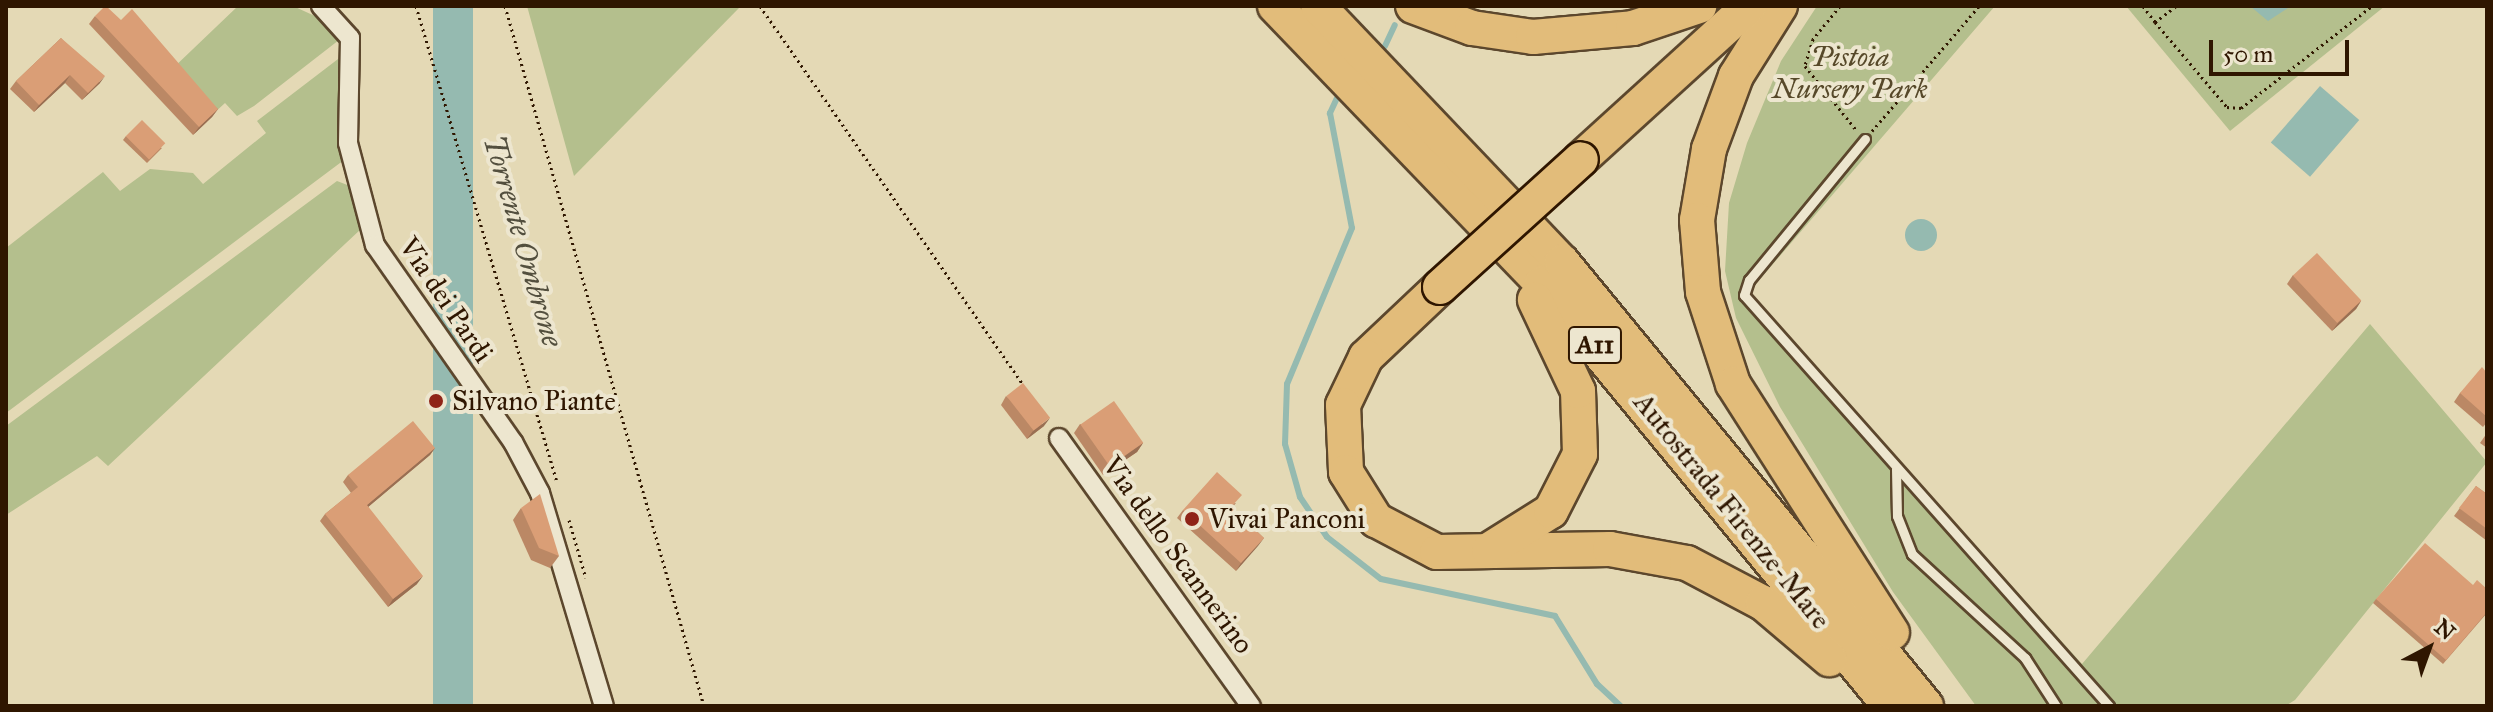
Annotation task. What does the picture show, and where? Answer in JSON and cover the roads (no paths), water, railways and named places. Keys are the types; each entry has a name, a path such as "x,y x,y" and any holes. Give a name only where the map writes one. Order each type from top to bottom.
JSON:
{"highway":[{"name":"Autostrada Firenze-Mare","path":"1275,6 1452,186 1631,386 1890,706"},
{"name":"Autostrada Firenze-Mare","path":"1318,6 1562,262 1926,706"},
{"path":"1413,6 1472,28 1533,37 1633,28 1699,6"},
{"path":"1749,6 1440,287 1359,367 1343,405 1342,456 1364,506 1390,531 1437,552 1478,555 1610,549 1687,563 1789,622 1873,706"},
{"path":"1780,6 1736,76 1709,149 1697,220 1708,317 1755,423 1942,706"},
{"path":"1452,186 1558,338 1582,424 1576,470 1561,500 1529,530 1478,555"}],"street":[{"name":"Via dei Pardi","path":"321,6 341,21 352,46 348,143 375,245 513,442 540,493 604,706"},
{"name":"Via dello Scannerino","path":"1059,438 1251,706"}],"lane":[{"path":"1865,139 1744,290 1896,469 2109,706"},
{"path":"1896,469 1897,516 1912,554 2025,658 2056,706"}],"water":[{"path":"433,6 473,6 473,706 433,706"},
{"path":"2250,6 2291,6 2268,21"},
{"path":"2320,86 2359,120 2310,177 2271,143"},
{"path":"1921,219 1932,224 1937,235 1932,246 1921,251 1910,246 1905,235 1910,224"}],"waterway":[{"path":"1385,46 1395,25"},
{"path":"1337,98 1330,113 1352,228 1287,384 1285,444 1300,497 1327,537 1381,579 1555,616 1597,684 1621,706"}],"place":[{"name":"Silvano Piante","path":"436,401"},
{"name":"Vivai Panconi","path":"1192,519"}],"park label":[{"name":"Pistoia Nursery Park","path":"1850,73"}],"water label":[{"name":"Torrente Ombrone","path":"523,241"}]}
